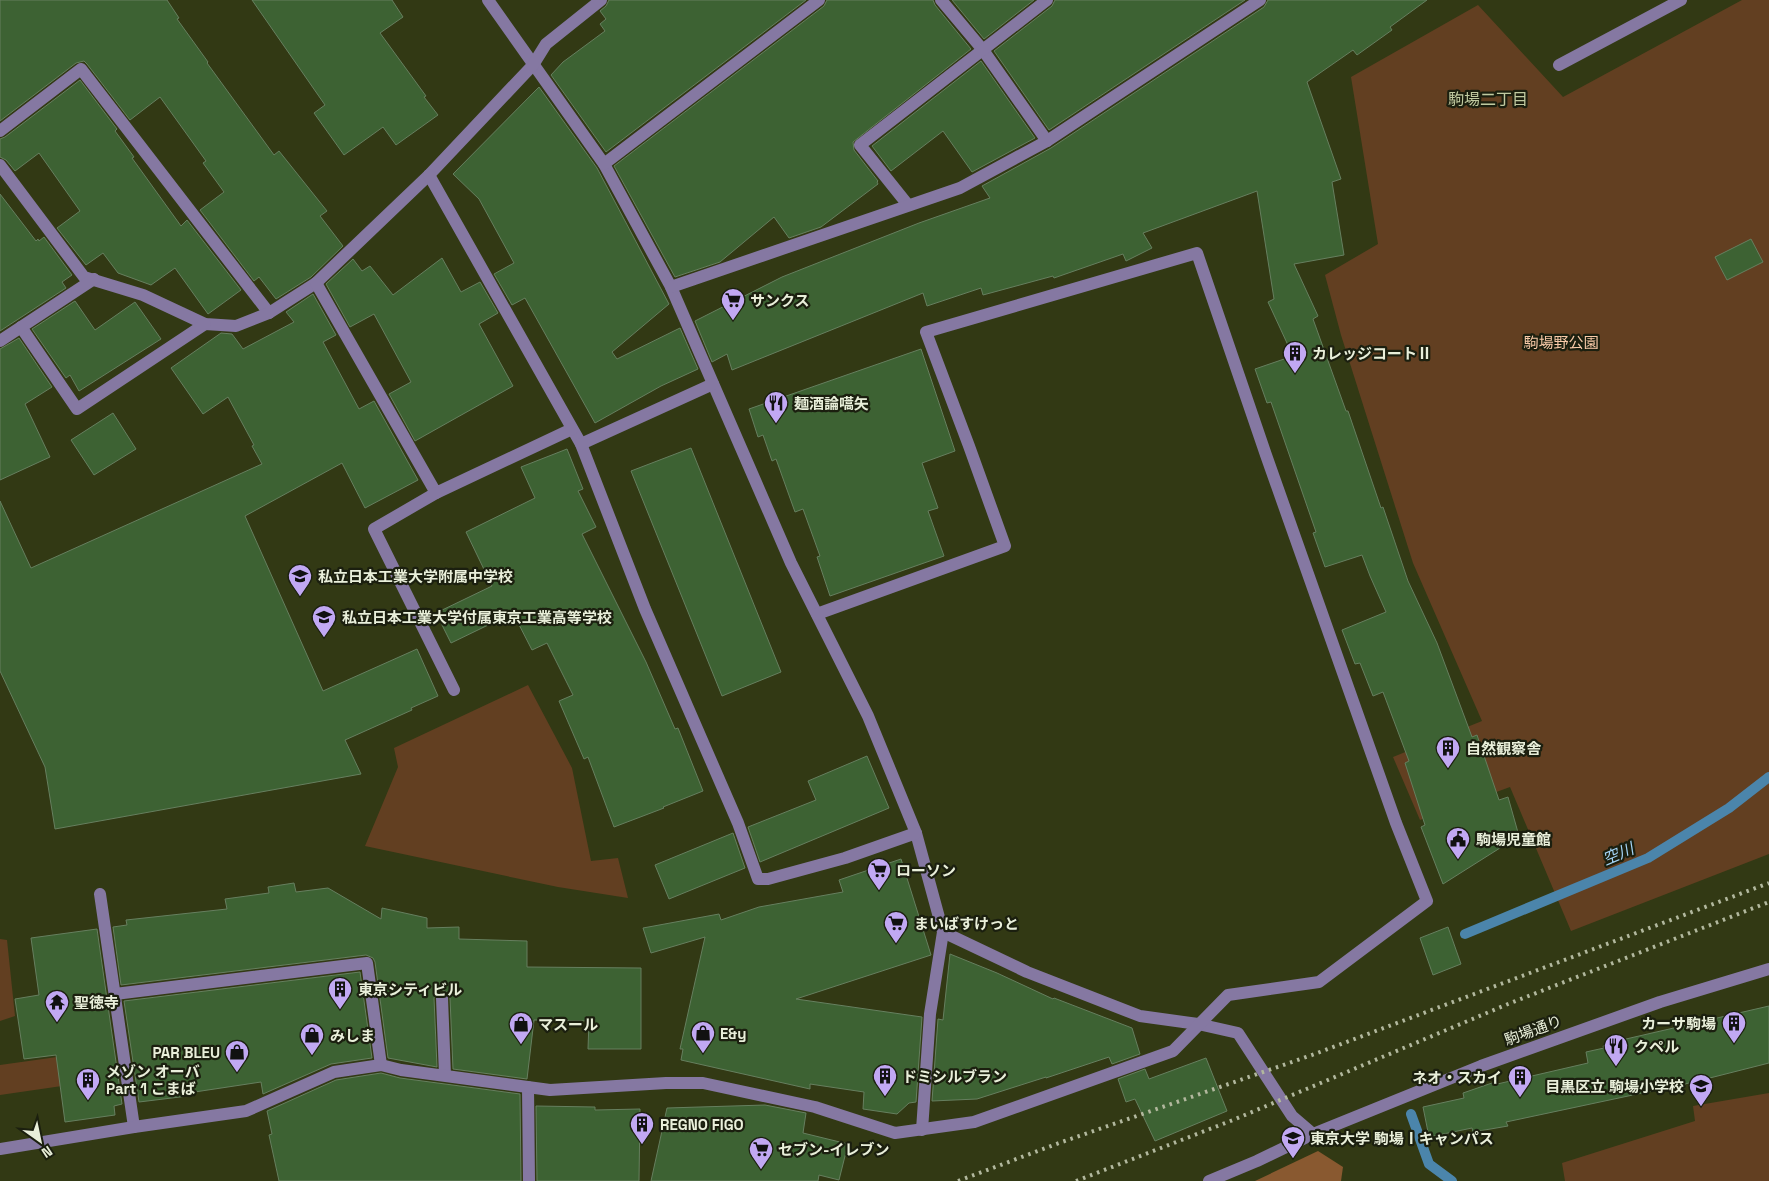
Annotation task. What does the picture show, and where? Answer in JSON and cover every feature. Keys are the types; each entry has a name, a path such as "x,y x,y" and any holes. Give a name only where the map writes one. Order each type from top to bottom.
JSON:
{"street":[{"path":"488,0 604,164 671,287 791,563 868,716 916,833 942,932 930,1014 922,1130"},
{"path":"0,164 84,277 143,295 205,324 236,326 269,313 316,283 429,175 533,65 546,44 601,0"},
{"path":"604,164 819,0"},
{"path":"941,0 983,50 1048,141"},
{"path":"908,205 860,145 1047,0"},
{"path":"671,287 960,188 1048,141 1260,0"},
{"path":"1559,65 1681,0"},
{"path":"0,131 81,69 269,313"},
{"path":"429,175 581,444 646,609 738,822 758,879 768,879 845,858 916,833"},
{"path":"0,1149 246,1111 334,1072 381,1065 401,1070 550,1090 666,1082 703,1083 815,1107 894,1133 974,1122 1173,1050 1228,995 1319,982 1427,901 1396,824 1197,253 926,332 970,446 1005,546 817,614"},
{"path":"0,341 94,279"},
{"path":"316,283 436,492"},
{"path":"21,327 77,409 205,324"},
{"path":"581,444 713,384"},
{"path":"454,690 374,530 436,492 572,429"},
{"path":"100,894 134,1127"},
{"path":"942,932 1027,972 1140,1016 1198,1024 1238,1033 1292,1116 1313,1134"},
{"path":"115,994 368,963 381,1065"},
{"name":"駒場通り","path":"1209,1181 1257,1161 1313,1134 1481,1066 1660,1002 1769,969"},
{"path":"442,998 445,1075"},
{"path":"528,1087 529,1181"}],"green space":[{"name":"駒場野公園","path":"1742,0 1769,0 1769,854 1571,931 1510,787 1420,820 1393,757 1482,721 1413,563 1341,335 1325,275 1378,244 1351,77 1478,5 1563,97"},
{"path":"528,685 572,768 591,861 618,858 628,898 558,887 365,846 398,767 394,748"},
{"path":"0,939 7,940 15,1016 0,1021"},
{"path":"107,1050 110,1079 0,1095 0,1065"},
{"path":"1769,1093 1769,1181 1565,1181 1562,1163 1695,1121 1693,1106"}],"shaded area":[{"path":"1318,1151 1343,1167 1341,1181 1255,1181"}],"building":[{"path":"0,0 167,0 179,18 177,19 207,63 274,155 279,151 327,211 320,216 343,246 311,277 276,299 259,277 254,281 200,210 224,192 203,163 206,161 160,97 130,120 84,61 76,63 0,121"},
{"path":"252,0 392,0 403,17 380,33 438,115 396,145 383,127 344,155 314,113 325,105"},
{"path":"609,0 806,0 606,152 551,75 563,62 605,31 600,24 606,19 600,11"},
{"path":"827,0 933,0 971,49 853,142 854,150 878,181 878,184 821,227 789,238 774,217 720,262 675,277 614,166 824,6"},
{"path":"952,0 1034,0 984,39"},
{"path":"1055,0 1245,0 1049,130 994,51 1052,6"},
{"path":"1268,0 1427,0 1390,27 1392,30 1357,55 1353,50 1307,82 1341,179 1332,182 1344,255 1294,264 1318,316 1313,319 1346,411 1348,411 1381,508 1383,507 1408,581 1437,643 1472,737 1477,735 1499,800 1508,797 1519,836 1443,884 1421,827 1425,825 1405,763 1409,761 1383,692 1373,696 1360,663 1355,664 1342,630 1386,612 1362,555 1325,567 1313,533 1316,532 1271,402 1267,403 1255,369 1293,356 1268,302 1274,299 1257,191 1143,233 1152,248 1126,261 1123,254 1054,278 1053,276 983,295 981,288 927,306 923,293 732,370 727,354 712,362 695,321 782,277 919,223 990,198 982,186 1051,148 1264,7"},
{"path":"981,61 1035,138 972,172 943,131 891,171 872,146"},
{"path":"80,80 117,129 115,131 134,157 132,158 181,226 187,220 241,290 208,314 175,268 151,285 118,273 103,253 86,265 57,228 80,211 39,153 15,171 6,160 0,157 0,139"},
{"path":"539,87 597,168 669,304 612,352 617,359 680,328 698,369 661,386 595,423 525,298 512,305 494,274 514,263 479,199 453,174"},
{"path":"0,194 36,241 44,237 72,275 62,282 66,288 0,331"},
{"path":"1751,239 1763,262 1727,280 1715,257"},
{"path":"442,258 461,292 480,282 498,313 479,324 513,386 415,441 389,394 411,382 374,314 350,327 326,284 353,259 362,271 370,266 393,295"},
{"path":"313,294 336,335 323,342 359,409 374,401 418,480 365,508 342,463 245,516 323,691 417,649 438,696 411,708 412,710 345,740 361,774 55,829 45,767 0,671 0,501 31,568 262,464 228,397 203,414 171,368 221,333 232,334 243,349 294,322 286,312"},
{"path":"75,301 95,330 135,302 161,339 79,391 70,375 66,378 32,329"},
{"path":"19,338 52,387 25,404 50,457 0,480 0,349"},
{"path":"921,349 955,451 922,463 938,508 928,511 944,556 830,596 817,557 820,556 803,509 795,512 776,459 772,461 763,435 758,437 749,409"},
{"path":"113,413 136,449 94,475 71,440"},
{"path":"691,448 781,672 722,696 631,471"},
{"path":"567,449 583,489 578,491 596,527 582,534 646,662 675,729 678,728 703,791 614,827 588,757 584,759 559,701 573,695 547,643 532,650 513,613 451,643 436,613 492,586 466,532 535,498 521,467"},
{"path":"867,756 889,808 760,862 748,827 816,800 808,781"},
{"path":"733,833 745,868 669,899 655,865"},
{"path":"901,859 931,955 796,999 922,1017 916,1102 909,1103 897,1114 863,1109 864,1092 810,1084 810,1089 681,1060 683,1049 680,1049 705,937 651,953 643,928 719,914 721,920 759,907 843,892 839,880"},
{"path":"294,883 296,892 328,888 381,919 382,908 427,918 427,928 459,927 459,939 527,941 527,967 641,968 641,1049 588,1049 589,1021 534,1020 527,1079 453,1069 450,998 449,993 442,990 437,991 434,998 437,1067 388,1058 375,962 373,958 366,955 121,985 113,927 127,925 126,920 227,909 225,899 269,893 268,887"},
{"path":"1448,927 1461,964 1433,975 1420,938"},
{"path":"97,929 122,1104 114,1106 115,1115 65,1122 56,1055 24,1059 15,999 39,995 31,938"},
{"path":"950,954 1053,999 1132,1028 1140,1054 1112,1064 1109,1057 977,1099 932,1101 938,1019 943,1020"},
{"path":"360,972 372,1058 331,1064 263,1094 261,1082 188,1093 188,1096 139,1102 124,1001"},
{"path":"1769,1006 1769,1063 1694,1082 1506,1122 1508,1126 1473,1132 1472,1128 1429,1137 1423,1107 1464,1098 1463,1093 1492,1083 1493,1085 1588,1063 1586,1052 1626,1041 1626,1039"},
{"path":"1206,1058 1227,1111 1155,1141 1135,1099 1126,1102 1118,1079 1145,1069 1149,1079"},
{"path":"381,1073 400,1078 520,1094 521,1181 279,1181 269,1135 272,1134 267,1111 336,1080"},
{"path":"765,1105 806,1113 803,1133 848,1144 839,1180 819,1175 818,1181 651,1181 667,1108"},
{"path":"536,1106 595,1107 595,1110 640,1109 639,1181 537,1181"}],"waterway":[{"name":"空川","path":"1465,934 1648,858 1729,808 1769,777"},
{"name":"空川","path":"1411,1114 1429,1164 1452,1181"}],"railway":[{"path":"958,1181 1059,1143 1312,1055 1769,883"},
{"path":"1076,1181 1233,1120 1508,1004 1769,902"}],"place":[{"name":"サンクス","path":"733,321"},
{"name":"カレッジコートⅡ","path":"1295,374"},
{"name":"麺酒論嚆矢","path":"776,424"},
{"name":"私立日本工業大学附属中学校","path":"300,597"},
{"name":"私立日本工業大学付属東京工業高等学校","path":"324,638"},
{"name":"自然観察舎","path":"1448,769"},
{"name":"駒場児童館","path":"1458,860"},
{"name":"ローソン","path":"879,891"},
{"name":"まいばすけっと","path":"896,944"},
{"name":"東京シティビル","path":"340,1010"},
{"name":"聖徳寺","path":"57,1023"},
{"name":"カーサ駒場","path":"1734,1044"},
{"name":"マスール","path":"521,1045"},
{"name":"E&y","path":"703,1054"},
{"name":"みしま","path":"312,1056"},
{"name":"クペル","path":"1616,1067"},
{"name":"PAR BLEU","path":"237,1073"},
{"name":"ドミシルブラン","path":"885,1097"},
{"name":"ネオ・スカイ","path":"1520,1098"},
{"name":"メゾン オーバ Part 1 こまば","path":"88,1101"},
{"name":"目黒区立 駒場小学校","path":"1701,1107"},
{"name":"REGNO FIGO","path":"642,1145"},
{"name":"東京大学 駒場Ⅰキャンパス","path":"1293,1159"},
{"name":"セブン-イレブン","path":"761,1170"}],"district":[{"name":"駒場二丁目","path":"1488,99"}]}
